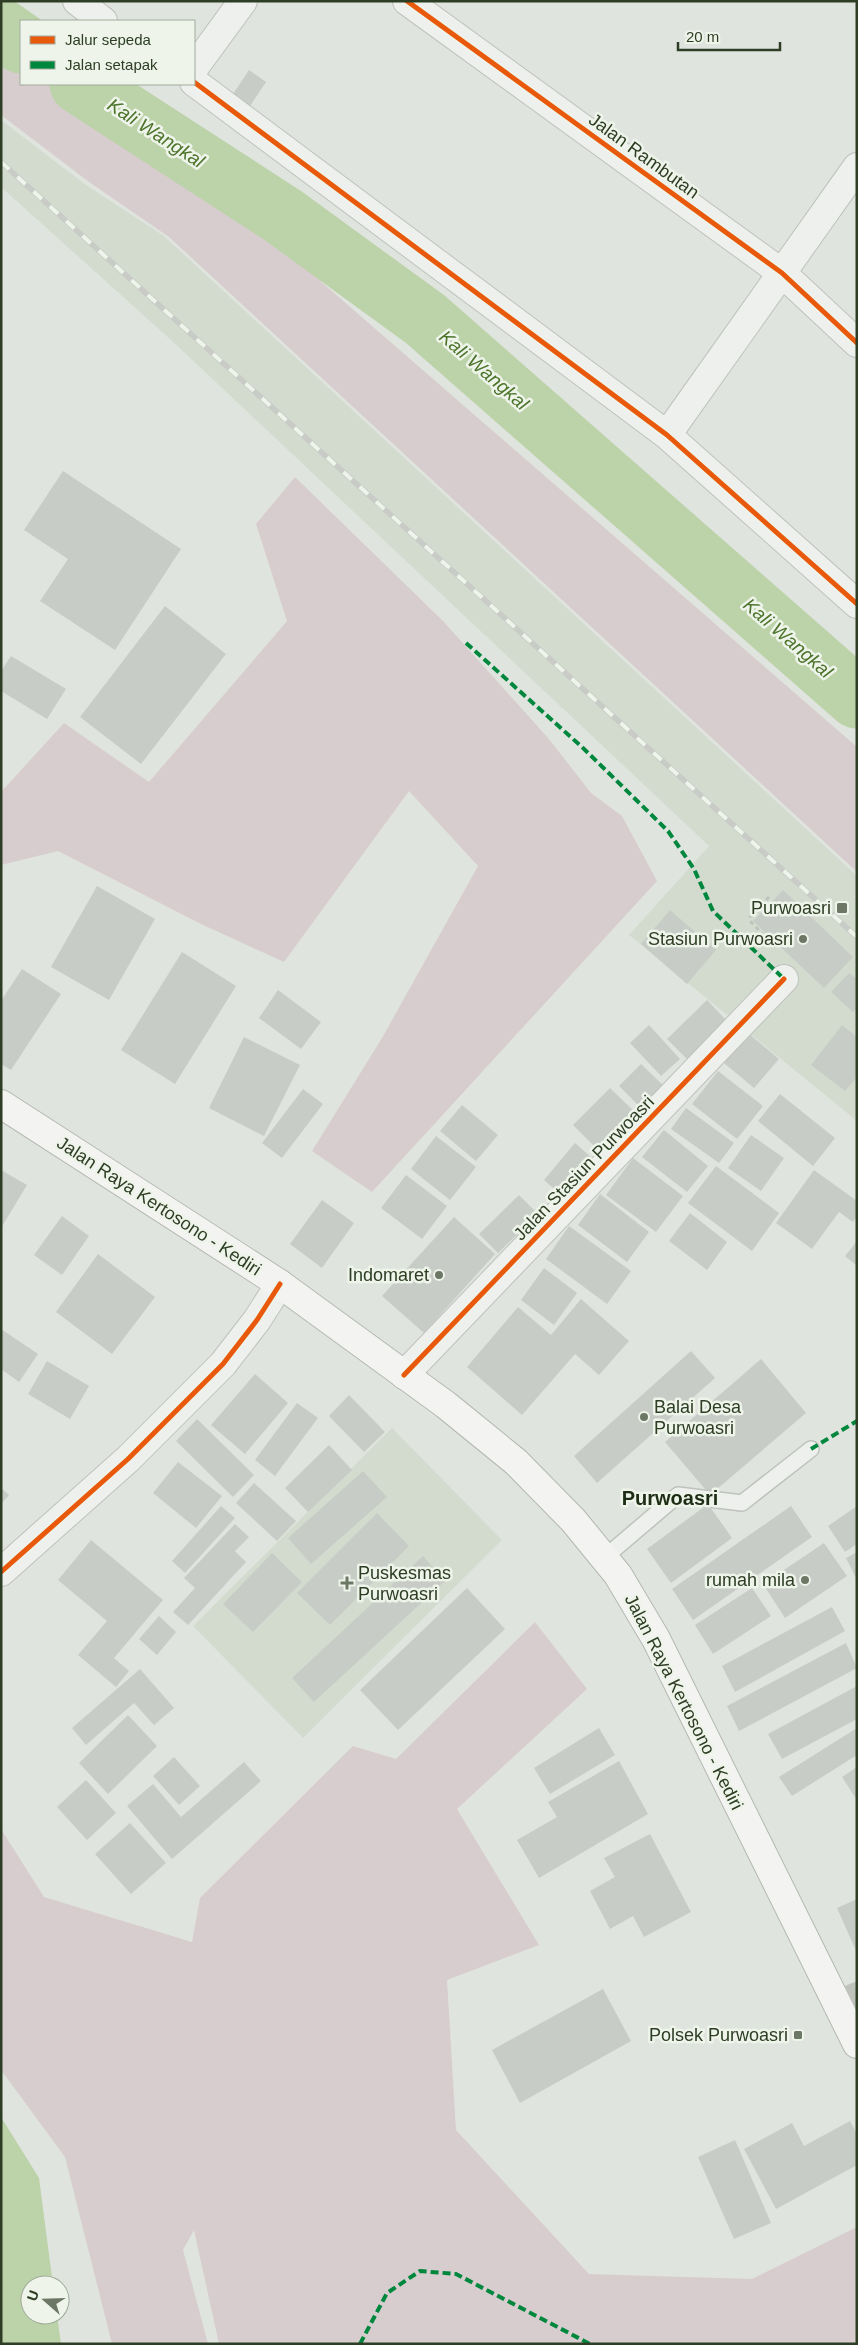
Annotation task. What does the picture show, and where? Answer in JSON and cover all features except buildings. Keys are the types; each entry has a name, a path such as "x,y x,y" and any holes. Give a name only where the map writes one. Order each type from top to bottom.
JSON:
{"highway":[{"name":"Jalan Raya Kertosono - Kediri","path":"1,1104 280,1284 446,1405 516,1462 573,1520 618,1575 656,1640 847,2000 857,2044"}],"street":[{"path":"77,1 102,20"},
{"path":"195,67 243,1"},
{"name":"Jalan Rambutan","path":"406,1 782,273 857,343"},
{"path":"195,83 667,435 857,604"},
{"path":"667,435 857,167"},
{"name":"Jalan Stasiun Purwoasri","path":"404,1375 784,980"},
{"path":"1,1572 128,1459 223,1364 257,1320 280,1284"}],"lane":[{"path":"604,1558 678,1495 742,1503 811,1449"}],"path":[{"path":"769,897 750,918 750,921 774,946"}],"shaded area":[{"path":"1,38 20,53 20,85 60,85 125,128 174,154 857,747 857,872 169,237 89,182 1,115"},
{"path":"1,120 86,185 164,236 857,876 857,1121 629,935 709,846 171,340 1,187"},
{"path":"295,477 443,621 549,739 591,793 622,816 657,881 372,1192 312,1151 382,1038 478,866 409,791 284,962 201,924 58,851 1,865 1,792 64,723 149,782 287,621 256,524"},
{"name":"Puskesmas Purwoasri","path":"392,1428 502,1540 303,1738 193,1626"},
{"path":"535,1622 587,1689 457,1809 539,1945 447,1980 456,2130 589,2274 752,2279 857,2227 857,2344 219,2344 194,2230 183,2250 208,2344 112,2344 65,2157 1,2070 1,1829 44,1897 192,1942 200,1898 353,1746 396,1759"},
{"path":"1,2117 39,2178 52,2275 20,2275 20,2325 58,2325 61,2344 1,2344"}],"waterway":[{"name":"Kali Wangkal","path":"1,29 20,42"},
{"name":"Kali Wangkal","path":"82,85 282,215 425,319 857,698"}],"railway":[{"path":"1,162 857,937"}],"marked path":[{"path":"466,643 582,747 668,831 694,869 713,911 784,979"},
{"path":"811,1449 857,1421"},
{"path":"360,2344 387,2293 420,2271 456,2274 590,2344"}],"cycle path":[{"path":"407,1 782,273 857,343"},
{"path":"195,83 667,435 857,604"},
{"path":"404,1375 784,979"},
{"path":"1,1572 128,1459 223,1364 257,1320 280,1284"}],"place":[{"name":"Purwoasri","path":"842,908"},
{"name":"Stasiun Purwoasri","path":"803,939"},
{"name":"Indomaret","path":"439,1275"},
{"name":"Balai Desa Purwoasri","path":"644,1417"},
{"name":"rumah mila","path":"805,1580"},
{"name":"Puskesmas Purwoasri","path":"347,1583"},
{"name":"Polsek Purwoasri","path":"798,2035"}],"district":[{"name":"Purwoasri","path":"670,1498"}]}
